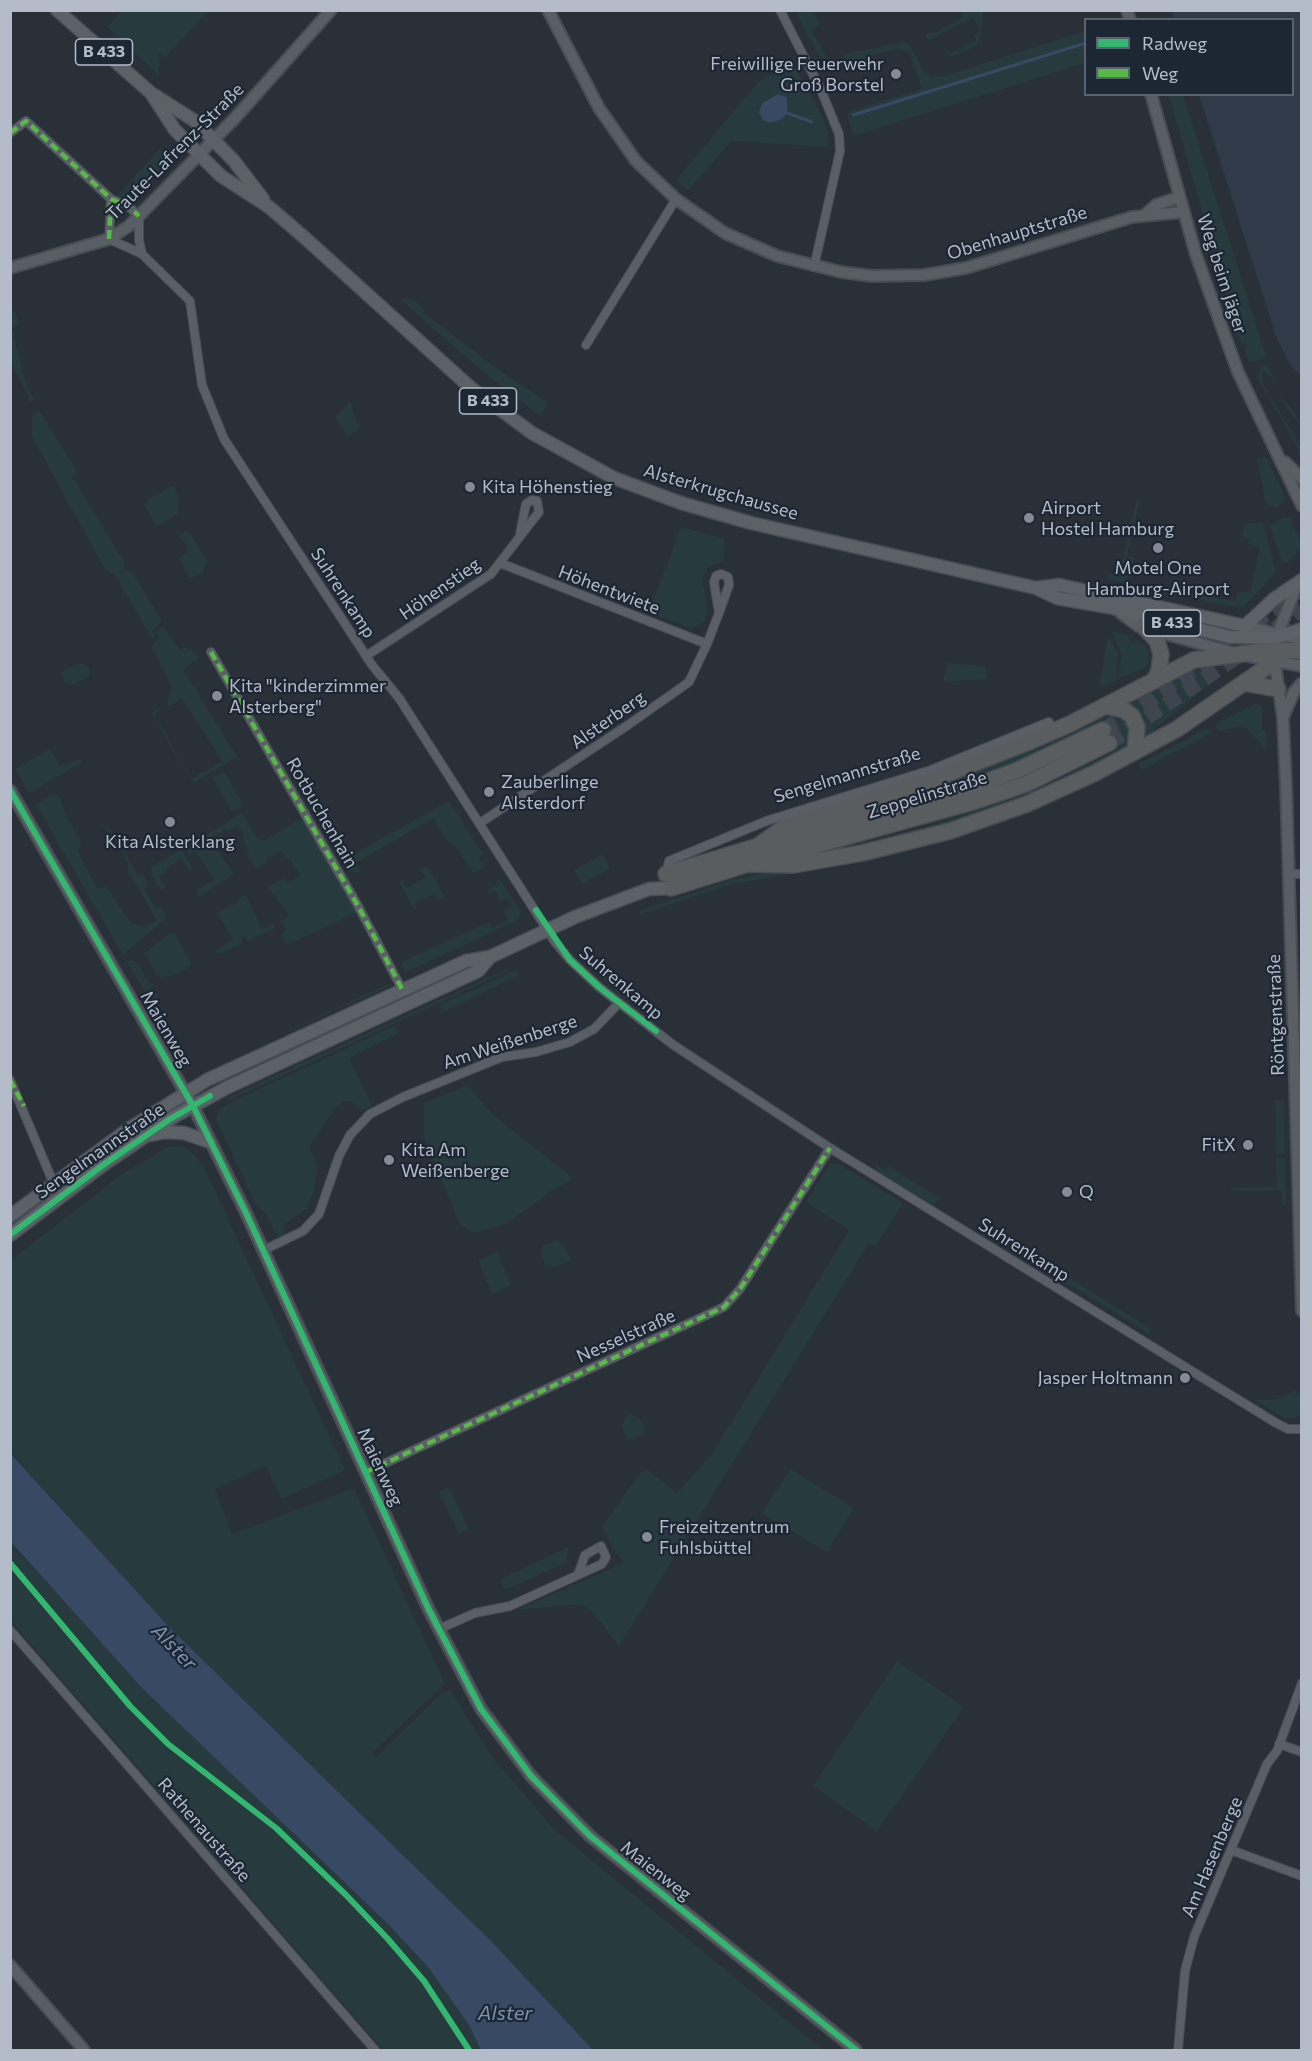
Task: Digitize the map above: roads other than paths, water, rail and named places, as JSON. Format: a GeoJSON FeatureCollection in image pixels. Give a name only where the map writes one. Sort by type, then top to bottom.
{"type":"FeatureCollection","features":[{"type":"Feature","properties":{"kind":"highway"},"geometry":{"type":"LineString","coordinates":[[1145,628],[1157,641],[1161,654],[1159,671],[1154,681]]}},
{"type":"Feature","properties":{"kind":"highway"},"geometry":{"type":"LineString","coordinates":[[758,846],[784,827],[934,779],[1070,724],[1194,660],[1237,654],[1277,644],[1302,651]]}},
{"type":"Feature","properties":{"kind":"highway"},"geometry":{"type":"LineString","coordinates":[[748,864],[793,865],[862,853],[950,831],[1044,797],[1135,752],[1198,716],[1245,683],[1277,644]]}},
{"type":"Feature","properties":{"kind":"highway"},"geometry":{"type":"LineString","coordinates":[[1245,683],[1278,689]]}},
{"type":"Feature","properties":{"kind":"highway"},"geometry":{"type":"LineString","coordinates":[[1106,706],[1124,710],[1132,716],[1137,727],[1135,752]]}},
{"type":"Feature","properties":{"kind":"highway"},"geometry":{"type":"LineString","coordinates":[[1049,722],[1070,724]]}},
{"type":"Feature","properties":{"kind":"highway","name":"Zeppelinstraße"},"geometry":{"type":"LineString","coordinates":[[748,864],[976,801],[1026,784],[1106,737],[970,788],[758,846]]}},
{"type":"Feature","properties":{"kind":"highway","name":"Sengelmannstraße"},"geometry":{"type":"LineString","coordinates":[[668,881],[758,846]]}},
{"type":"Feature","properties":{"kind":"highway","name":"Sengelmannstraße"},"geometry":{"type":"LineString","coordinates":[[668,881],[748,864]]}},
{"type":"Feature","properties":{"kind":"main road","name":"Alsterkrugchaussee"},"geometry":{"type":"LineString","coordinates":[[57,10],[151,93],[188,115],[234,161],[269,207]]}},
{"type":"Feature","properties":{"kind":"main road","name":"Alsterkrugchaussee"},"geometry":{"type":"LineString","coordinates":[[151,93],[175,130],[221,176],[269,207],[471,388],[532,433],[583,463],[651,493],[715,513],[1036,588],[1057,598],[1114,608],[1230,637],[1277,644]]}},
{"type":"Feature","properties":{"kind":"main road"},"geometry":{"type":"LineString","coordinates":[[1245,626],[1274,599],[1299,582]]}},
{"type":"Feature","properties":{"kind":"main road","name":"Alsterkrugchaussee"},"geometry":{"type":"LineString","coordinates":[[1036,588],[1059,585],[1245,626]]}},
{"type":"Feature","properties":{"kind":"main road","name":"B 433"},"geometry":{"type":"LineString","coordinates":[[1277,644],[1302,629]]}},
{"type":"Feature","properties":{"kind":"main road","name":"Sengelmannstraße"},"geometry":{"type":"LineString","coordinates":[[10,1216],[54,1182],[207,1080],[472,958],[490,957],[548,930],[668,881]]}},
{"type":"Feature","properties":{"kind":"main road","name":"Sengelmannstraße"},"geometry":{"type":"LineString","coordinates":[[10,1235],[146,1136],[193,1106],[478,971],[490,957]]}},
{"type":"Feature","properties":{"kind":"main road"},"geometry":{"type":"LineString","coordinates":[[146,1136],[165,1132],[184,1133],[210,1142]]}},
{"type":"Feature","properties":{"kind":"street","name":"Traute-Lafrenz-Straße"},"geometry":{"type":"LineString","coordinates":[[10,268],[109,239],[139,216],[214,140],[331,10]]}},
{"type":"Feature","properties":{"kind":"street","name":"Obenhauptstraße"},"geometry":{"type":"LineString","coordinates":[[548,10],[615,134],[636,161],[676,199],[725,233],[745,243],[814,267],[872,276],[944,272],[1147,213],[1156,205],[1180,197]]}},
{"type":"Feature","properties":{"kind":"street"},"geometry":{"type":"LineString","coordinates":[[780,10],[821,90],[839,134],[840,151],[814,267]]}},
{"type":"Feature","properties":{"kind":"street","name":"Weg beim Jäger"},"geometry":{"type":"LineString","coordinates":[[1152,96],[1196,255],[1238,372],[1302,506]]}},
{"type":"Feature","properties":{"kind":"street"},"geometry":{"type":"LineString","coordinates":[[10,134],[26,121],[111,199],[128,206],[139,216],[139,240],[142,254]]}},
{"type":"Feature","properties":{"kind":"street"},"geometry":{"type":"LineString","coordinates":[[109,239],[111,199]]}},
{"type":"Feature","properties":{"kind":"street"},"geometry":{"type":"LineString","coordinates":[[586,345],[676,199]]}},
{"type":"Feature","properties":{"kind":"street","name":"Obenhauptstraße"},"geometry":{"type":"LineString","coordinates":[[1147,213],[1159,216],[1184,212]]}},
{"type":"Feature","properties":{"kind":"street","name":"Suhrenkamp"},"geometry":{"type":"LineString","coordinates":[[109,239],[142,254],[190,301],[194,311],[202,385],[224,439],[366,656],[399,698],[548,930],[576,966],[619,1003],[707,1069],[830,1148],[1276,1423],[1288,1429],[1302,1429]]}},
{"type":"Feature","properties":{"kind":"street","name":"Weg beim Jäger"},"geometry":{"type":"LineString","coordinates":[[1279,456],[1302,479]]}},
{"type":"Feature","properties":{"kind":"street","name":"Höhenstieg"},"geometry":{"type":"LineString","coordinates":[[366,656],[451,603],[491,574],[520,534]]}},
{"type":"Feature","properties":{"kind":"street","name":"Höhentwiete"},"geometry":{"type":"LineString","coordinates":[[500,563],[706,644]]}},
{"type":"Feature","properties":{"kind":"street"},"geometry":{"type":"LineString","coordinates":[[1277,644],[1299,582]]}},
{"type":"Feature","properties":{"kind":"street","name":"Alsterkrugchaussee"},"geometry":{"type":"LineString","coordinates":[[1114,608],[1138,626],[1211,649],[1237,654]]}},
{"type":"Feature","properties":{"kind":"street","name":"Alsterberg"},"geometry":{"type":"LineString","coordinates":[[480,823],[598,746],[689,682],[719,613]]}},
{"type":"Feature","properties":{"kind":"street","name":"Alsterkrugchaussee"},"geometry":{"type":"LineString","coordinates":[[1245,626],[1277,644],[1302,666]]}},
{"type":"Feature","properties":{"kind":"street","name":"Alsterkrugchaussee"},"geometry":{"type":"LineString","coordinates":[[1277,644],[1302,640]]}},
{"type":"Feature","properties":{"kind":"street","name":"Röntgenstraße"},"geometry":{"type":"LineString","coordinates":[[1277,644],[1278,689],[1283,718],[1302,1311]]}},
{"type":"Feature","properties":{"kind":"street","name":"Rotbuchenhain"},"geometry":{"type":"LineString","coordinates":[[212,652],[362,913],[403,991]]}},
{"type":"Feature","properties":{"kind":"street","name":"Röntgenstraße"},"geometry":{"type":"LineString","coordinates":[[1283,718],[1288,703],[1302,683]]}},
{"type":"Feature","properties":{"kind":"street","name":"Sengelmannstraße"},"geometry":{"type":"LineString","coordinates":[[668,881],[669,861],[728,836],[829,799],[931,770],[1049,722]]}},
{"type":"Feature","properties":{"kind":"street","name":"Maienweg"},"geometry":{"type":"LineString","coordinates":[[10,790],[193,1106],[264,1250],[463,1678],[507,1747],[568,1816],[623,1865],[856,2050]]}},
{"type":"Feature","properties":{"kind":"street"},"geometry":{"type":"LineString","coordinates":[[1288,874],[1302,874]]}},
{"type":"Feature","properties":{"kind":"street","name":"Am Weißenberge"},"geometry":{"type":"LineString","coordinates":[[264,1250],[303,1231],[314,1220],[324,1204],[339,1156],[350,1135],[370,1114],[403,1096],[474,1067],[502,1057],[536,1052],[570,1042],[594,1029],[619,1003]]}},
{"type":"Feature","properties":{"kind":"street"},"geometry":{"type":"LineString","coordinates":[[10,1080],[54,1182]]}},
{"type":"Feature","properties":{"kind":"street","name":"Nesselstraße"},"geometry":{"type":"LineString","coordinates":[[366,1472],[724,1307],[740,1289],[830,1148]]}},
{"type":"Feature","properties":{"kind":"street"},"geometry":{"type":"LineString","coordinates":[[439,1629],[475,1613],[510,1606],[578,1575]]}},
{"type":"Feature","properties":{"kind":"street","name":"Rathenaustraße"},"geometry":{"type":"LineString","coordinates":[[10,1630],[375,2050]]}},
{"type":"Feature","properties":{"kind":"street","name":"Am Hasenberge"},"geometry":{"type":"LineString","coordinates":[[1178,2050],[1185,1971],[1194,1937],[1267,1764],[1279,1744],[1302,1683]]}},
{"type":"Feature","properties":{"kind":"street"},"geometry":{"type":"LineString","coordinates":[[1279,1744],[1302,1752]]}},
{"type":"Feature","properties":{"kind":"street"},"geometry":{"type":"LineString","coordinates":[[1232,1850],[1302,1876]]}},
{"type":"Feature","properties":{"kind":"street"},"geometry":{"type":"LineString","coordinates":[[10,1965],[84,2050]]}},
{"type":"Feature","properties":{"kind":"water"},"geometry":{"type":"Polygon","coordinates":[[[778,94],[787,97],[787,113],[782,119],[771,123],[763,120],[759,112],[762,103],[778,94]]]}},
{"type":"Feature","properties":{"kind":"water","name":"Alster"},"geometry":{"type":"Polygon","coordinates":[[[10,1453],[172,1630],[492,1942],[593,2050],[481,2050],[469,2025],[428,1967],[389,1925],[141,1687],[11,1542],[10,1453]]]}},
{"type":"Feature","properties":{"kind":"waterway"},"geometry":{"type":"LineString","coordinates":[[853,115],[1084,44]]}},
{"type":"Feature","properties":{"kind":"waterway"},"geometry":{"type":"LineString","coordinates":[[787,113],[812,122]]}},
{"type":"Feature","properties":{"kind":"tunnel"},"geometry":{"type":"LineString","coordinates":[[1103,730],[1151,700],[1302,588]]}},
{"type":"Feature","properties":{"kind":"tunnel"},"geometry":{"type":"LineString","coordinates":[[1275,629],[1302,609]]}},
{"type":"Feature","properties":{"kind":"tunnel"},"geometry":{"type":"LineString","coordinates":[[1109,743],[1244,652]]}},
{"type":"Feature","properties":{"kind":"place","name":"Freiwillige Feuerwehr Groß Borstel"},"geometry":{"type":"Point","coordinates":[896,74]}},
{"type":"Feature","properties":{"kind":"place","name":"Kita Höhenstieg"},"geometry":{"type":"Point","coordinates":[470,487]}},
{"type":"Feature","properties":{"kind":"place","name":"Airport Hostel Hamburg"},"geometry":{"type":"Point","coordinates":[1029,518]}},
{"type":"Feature","properties":{"kind":"place","name":"Motel One Hamburg-Airport"},"geometry":{"type":"Point","coordinates":[1158,548]}},
{"type":"Feature","properties":{"kind":"place","name":"Kita \"kinderzimmer Alsterberg\""},"geometry":{"type":"Point","coordinates":[217,696]}},
{"type":"Feature","properties":{"kind":"place","name":"Zauberlinge Alsterdorf"},"geometry":{"type":"Point","coordinates":[489,792]}},
{"type":"Feature","properties":{"kind":"place","name":"Kita Alsterklang"},"geometry":{"type":"Point","coordinates":[170,822]}},
{"type":"Feature","properties":{"kind":"place","name":"FitX"},"geometry":{"type":"Point","coordinates":[1248,1145]}},
{"type":"Feature","properties":{"kind":"place","name":"Kita Am Weißenberge"},"geometry":{"type":"Point","coordinates":[389,1160]}},
{"type":"Feature","properties":{"kind":"place","name":"Q"},"geometry":{"type":"Point","coordinates":[1067,1192]}},
{"type":"Feature","properties":{"kind":"place","name":"Jasper Holtmann"},"geometry":{"type":"Point","coordinates":[1185,1378]}},
{"type":"Feature","properties":{"kind":"place","name":"Freizeitzentrum Fuhlsbüttel"},"geometry":{"type":"Point","coordinates":[647,1537]}}]}
